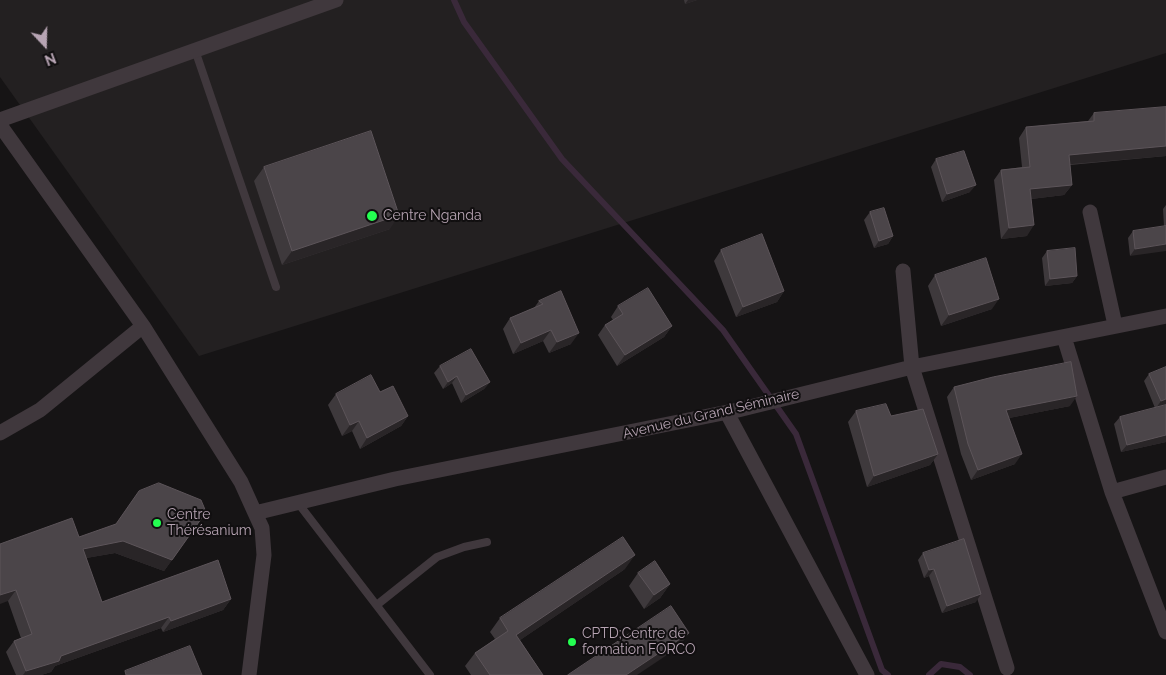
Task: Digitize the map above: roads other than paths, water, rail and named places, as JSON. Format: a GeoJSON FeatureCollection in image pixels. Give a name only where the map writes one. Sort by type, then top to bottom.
{"type":"FeatureCollection","features":[{"type":"Feature","properties":{"kind":"street"},"geometry":{"type":"LineString","coordinates":[[0,120],[336,0]]}},
{"type":"Feature","properties":{"kind":"street"},"geometry":{"type":"LineString","coordinates":[[0,125],[5,143],[142,326],[241,482],[262,528],[264,555],[249,675]]}},
{"type":"Feature","properties":{"kind":"street"},"geometry":{"type":"LineString","coordinates":[[1090,212],[1115,325]]}},
{"type":"Feature","properties":{"kind":"street"},"geometry":{"type":"LineString","coordinates":[[903,271],[912,367],[1007,668]]}},
{"type":"Feature","properties":{"kind":"street","name":"Avenue du Grand Séminaire"},"geometry":{"type":"LineString","coordinates":[[255,513],[395,479],[733,411],[912,367],[1166,316]]}},
{"type":"Feature","properties":{"kind":"street"},"geometry":{"type":"LineString","coordinates":[[0,433],[40,410],[142,326]]}},
{"type":"Feature","properties":{"kind":"street"},"geometry":{"type":"LineString","coordinates":[[1064,336],[1112,492],[1166,632]]}},
{"type":"Feature","properties":{"kind":"street"},"geometry":{"type":"LineString","coordinates":[[733,411],[867,675]]}},
{"type":"Feature","properties":{"kind":"street"},"geometry":{"type":"LineString","coordinates":[[1112,492],[1166,477]]}},
{"type":"Feature","properties":{"kind":"lane"},"geometry":{"type":"LineString","coordinates":[[195,50],[276,287]]}},
{"type":"Feature","properties":{"kind":"lane"},"geometry":{"type":"LineString","coordinates":[[298,503],[378,604],[430,675]]}},
{"type":"Feature","properties":{"kind":"lane"},"geometry":{"type":"LineString","coordinates":[[378,604],[437,557],[464,547],[487,542]]}},
{"type":"Feature","properties":{"kind":"waterway"},"geometry":{"type":"LineString","coordinates":[[454,0],[464,22],[562,159],[723,330],[796,434],[882,670],[888,675]]}},
{"type":"Feature","properties":{"kind":"waterway"},"geometry":{"type":"LineString","coordinates":[[929,675],[941,664],[960,667],[970,675]]}},
{"type":"Feature","properties":{"kind":"place","name":"Centre Nganda"},"geometry":{"type":"Point","coordinates":[372,216]}},
{"type":"Feature","properties":{"kind":"place","name":"Centre Thérésanium"},"geometry":{"type":"Point","coordinates":[157,523]}},
{"type":"Feature","properties":{"kind":"place","name":"CPTD;Centre de formation FORCO"},"geometry":{"type":"Point","coordinates":[572,642]}}]}
